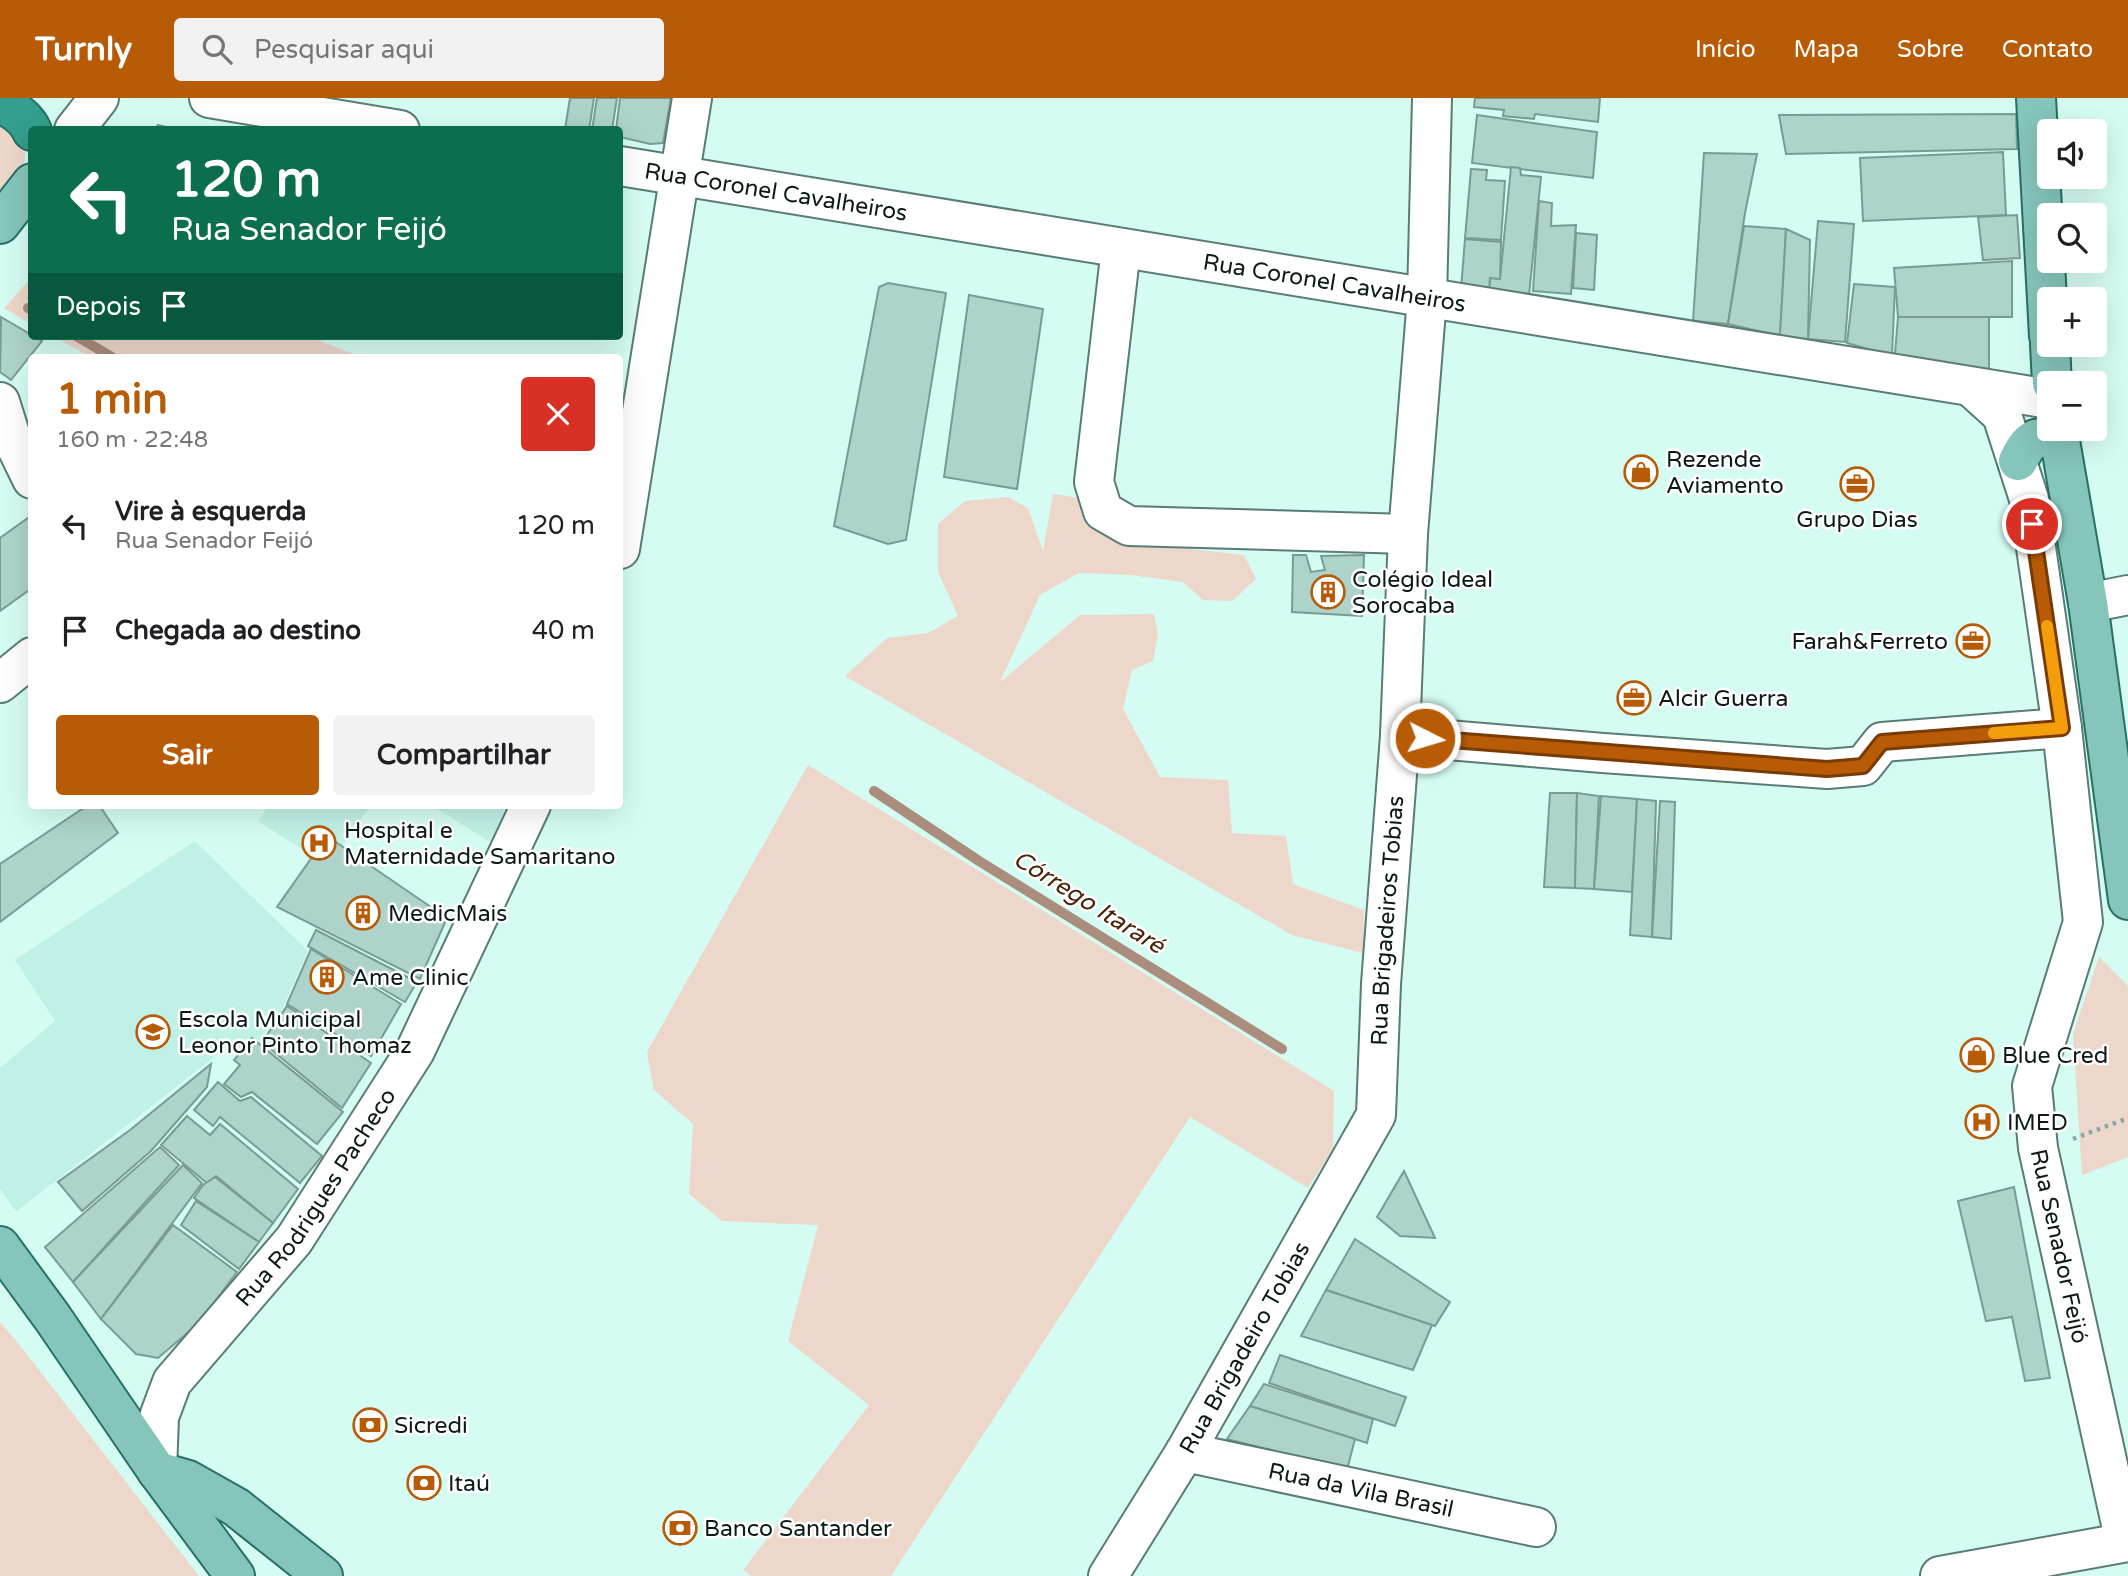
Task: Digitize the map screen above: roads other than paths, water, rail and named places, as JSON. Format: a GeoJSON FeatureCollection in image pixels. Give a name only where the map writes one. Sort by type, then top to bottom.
{"type":"FeatureCollection","features":[{"type":"Feature","properties":{"kind":"highway"},"geometry":{"type":"LineString","coordinates":[[0,103],[14,109],[30,126]]}},
{"type":"Feature","properties":{"kind":"main road"},"geometry":{"type":"LineString","coordinates":[[2036,98],[2046,287]]}},
{"type":"Feature","properties":{"kind":"main road"},"geometry":{"type":"LineString","coordinates":[[0,224],[28,188]]}},
{"type":"Feature","properties":{"kind":"main road"},"geometry":{"type":"LineString","coordinates":[[2018,461],[2026,445],[2037,438]]}},
{"type":"Feature","properties":{"kind":"main road"},"geometry":{"type":"LineString","coordinates":[[2060,441],[2088,603],[2128,900]]}},
{"type":"Feature","properties":{"kind":"main road"},"geometry":{"type":"LineString","coordinates":[[0,1247],[52,1317],[157,1471],[235,1576]]}},
{"type":"Feature","properties":{"kind":"main road"},"geometry":{"type":"LineString","coordinates":[[0,1282],[52,1317]]}},
{"type":"Feature","properties":{"kind":"main road"},"geometry":{"type":"LineString","coordinates":[[157,1471],[188,1480],[223,1499],[323,1576]]}},
{"type":"Feature","properties":{"kind":"street"},"geometry":{"type":"LineString","coordinates":[[77,126],[99,98]]}},
{"type":"Feature","properties":{"kind":"street"},"geometry":{"type":"LineString","coordinates":[[209,98],[376,126]]}},
{"type":"Feature","properties":{"kind":"street"},"geometry":{"type":"LineString","coordinates":[[623,531],[692,98]]}},
{"type":"Feature","properties":{"kind":"street","name":"Rua Brigadeiros Tobias"},"geometry":{"type":"LineString","coordinates":[[1376,1115],[1381,985],[1399,736],[1408,534],[1427,298],[1432,98]]}},
{"type":"Feature","properties":{"kind":"street","name":"Rua Coronel Cavalheiros"},"geometry":{"type":"LineString","coordinates":[[623,166],[2037,397]]}},
{"type":"Feature","properties":{"kind":"street"},"geometry":{"type":"LineString","coordinates":[[1121,248],[1094,482],[1103,511],[1129,526],[1408,534]]}},
{"type":"Feature","properties":{"kind":"street","name":"Rua Senador Feijó"},"geometry":{"type":"LineString","coordinates":[[1970,387],[2002,415],[2029,499],[2062,728],[2083,922],[2032,1086],[2038,1148],[2127,1542]]}},
{"type":"Feature","properties":{"kind":"street"},"geometry":{"type":"LineString","coordinates":[[3,423],[28,471]]}},
{"type":"Feature","properties":{"kind":"street"},"geometry":{"type":"LineString","coordinates":[[2088,603],[2128,595]]}},
{"type":"Feature","properties":{"kind":"street"},"geometry":{"type":"LineString","coordinates":[[0,683],[28,660]]}},
{"type":"Feature","properties":{"kind":"street"},"geometry":{"type":"LineString","coordinates":[[1399,736],[1827,769],[1863,766],[1882,742],[2062,728]]}},
{"type":"Feature","properties":{"kind":"street","name":"Rua Rodrigues Pacheco"},"geometry":{"type":"LineString","coordinates":[[157,1471],[159,1417],[172,1382],[294,1240],[415,1051],[529,809]]}},
{"type":"Feature","properties":{"kind":"street","name":"Rua Brigadeiro Tobias"},"geometry":{"type":"LineString","coordinates":[[1108,1576],[1185,1452],[1376,1115]]}},
{"type":"Feature","properties":{"kind":"street","name":"Rua da Vila Brasil"},"geometry":{"type":"LineString","coordinates":[[1185,1452],[1536,1527]]}},
{"type":"Feature","properties":{"kind":"street"},"geometry":{"type":"LineString","coordinates":[[1940,1576],[2127,1542]]}},
{"type":"Feature","properties":{"kind":"waterway","name":"Córrego Itararé"},"geometry":{"type":"LineString","coordinates":[[83,340],[107,354]]}},
{"type":"Feature","properties":{"kind":"waterway","name":"Córrego Itararé"},"geometry":{"type":"LineString","coordinates":[[874,791],[979,861],[1282,1049]]}},
{"type":"Feature","properties":{"kind":"place","name":"Rezende Aviamento"},"geometry":{"type":"Point","coordinates":[1641,472]}},
{"type":"Feature","properties":{"kind":"place","name":"Grupo Dias"},"geometry":{"type":"Point","coordinates":[1857,484]}},
{"type":"Feature","properties":{"kind":"place","name":"Colégio Ideal Sorocaba"},"geometry":{"type":"Point","coordinates":[1328,592]}},
{"type":"Feature","properties":{"kind":"place","name":"Farah&Ferreto"},"geometry":{"type":"Point","coordinates":[1973,641]}},
{"type":"Feature","properties":{"kind":"place","name":"Alcir Guerra"},"geometry":{"type":"Point","coordinates":[1634,698]}},
{"type":"Feature","properties":{"kind":"place","name":"Hospital e Maternidade Samaritano"},"geometry":{"type":"Point","coordinates":[319,843]}},
{"type":"Feature","properties":{"kind":"place","name":"MedicMais"},"geometry":{"type":"Point","coordinates":[363,913]}},
{"type":"Feature","properties":{"kind":"place","name":"Ame Clinic"},"geometry":{"type":"Point","coordinates":[327,977]}},
{"type":"Feature","properties":{"kind":"place","name":"Escola Municipal Leonor Pinto Thomaz"},"geometry":{"type":"Point","coordinates":[153,1032]}},
{"type":"Feature","properties":{"kind":"place","name":"Blue Cred"},"geometry":{"type":"Point","coordinates":[1977,1055]}},
{"type":"Feature","properties":{"kind":"place","name":"IMED"},"geometry":{"type":"Point","coordinates":[1982,1122]}},
{"type":"Feature","properties":{"kind":"place","name":"Sicredi"},"geometry":{"type":"Point","coordinates":[370,1425]}},
{"type":"Feature","properties":{"kind":"place","name":"Itaú"},"geometry":{"type":"Point","coordinates":[424,1483]}},
{"type":"Feature","properties":{"kind":"place","name":"Banco Santander"},"geometry":{"type":"Point","coordinates":[680,1528]}}]}
